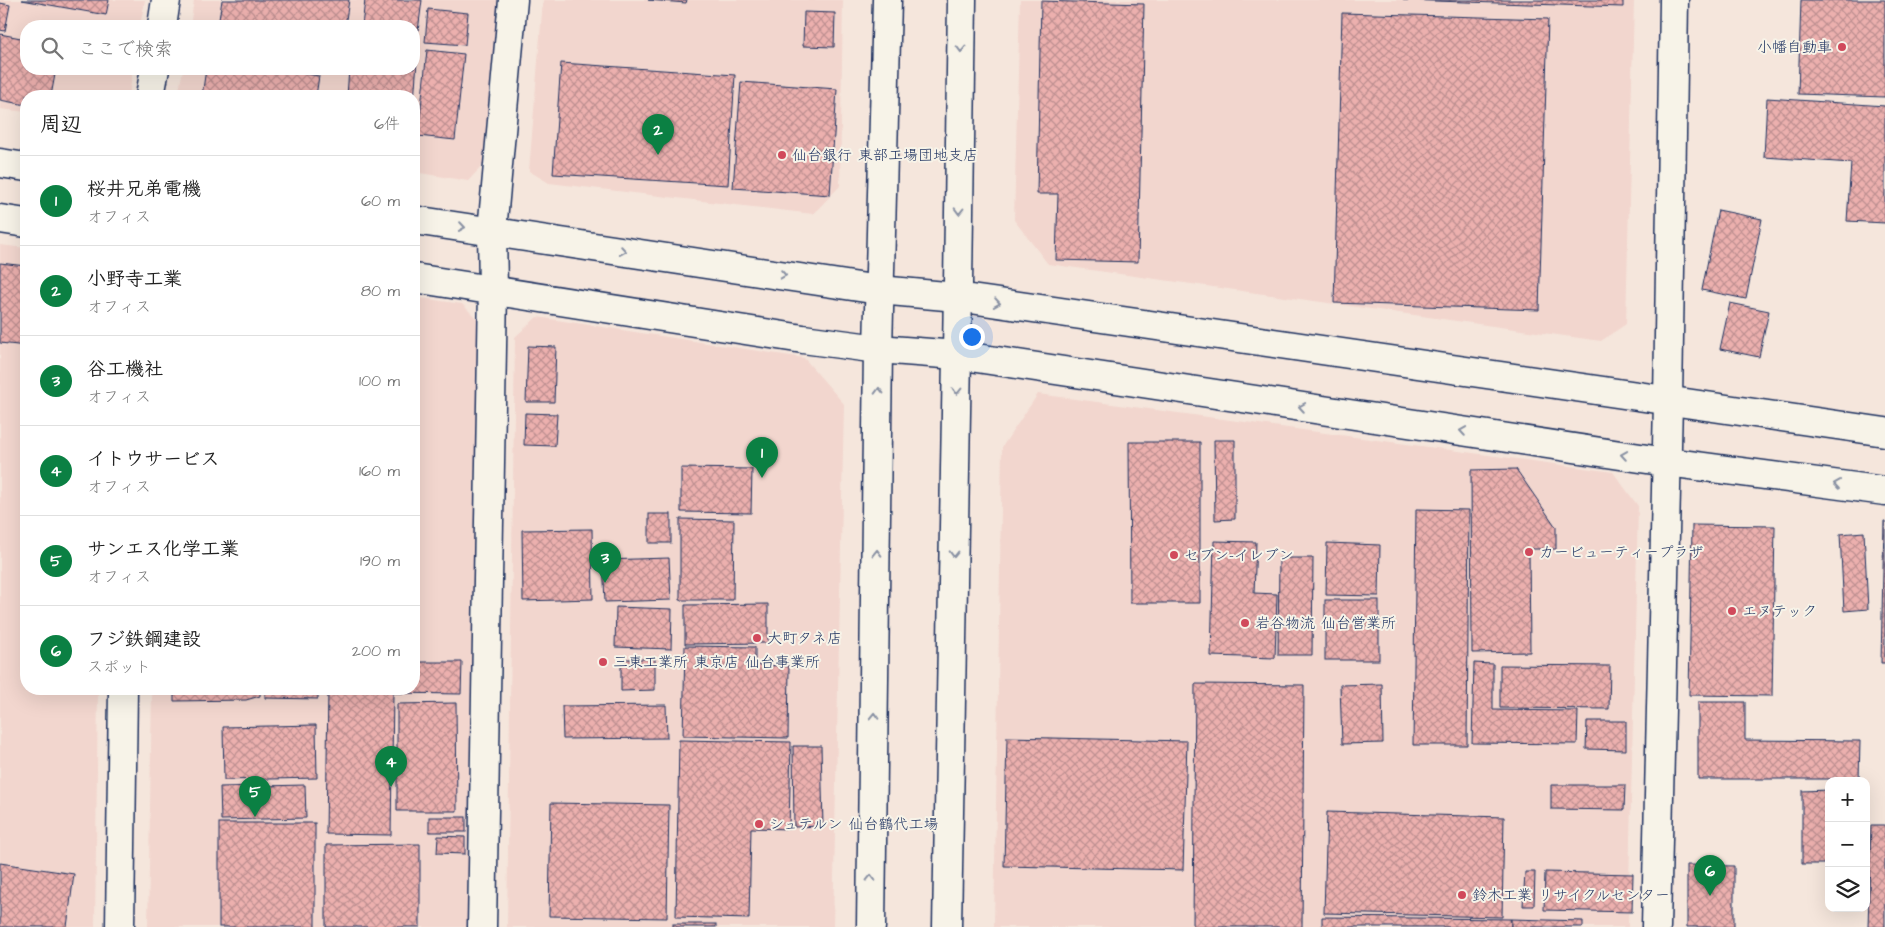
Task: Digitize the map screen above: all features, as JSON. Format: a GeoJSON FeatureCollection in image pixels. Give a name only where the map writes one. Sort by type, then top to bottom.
{"type":"FeatureCollection","features":[{"type":"Feature","properties":{"kind":"street"},"geometry":{"type":"LineString","coordinates":[[163,20],[166,0]]}},
{"type":"Feature","properties":{"kind":"street"},"geometry":{"type":"LineString","coordinates":[[482,927],[493,289],[492,231],[513,0]]}},
{"type":"Feature","properties":{"kind":"street"},"geometry":{"type":"LineString","coordinates":[[871,927],[878,349],[886,0]]}},
{"type":"Feature","properties":{"kind":"street"},"geometry":{"type":"LineString","coordinates":[[947,927],[958,355],[962,0]]}},
{"type":"Feature","properties":{"kind":"street"},"geometry":{"type":"LineString","coordinates":[[1656,927],[1668,402],[1674,0]]}},
{"type":"Feature","properties":{"kind":"street"},"geometry":{"type":"LineString","coordinates":[[151,90],[154,75]]}},
{"type":"Feature","properties":{"kind":"street"},"geometry":{"type":"LineString","coordinates":[[0,163],[20,166]]}},
{"type":"Feature","properties":{"kind":"street"},"geometry":{"type":"LineString","coordinates":[[0,219],[20,222]]}},
{"type":"Feature","properties":{"kind":"street"},"geometry":{"type":"LineString","coordinates":[[420,221],[879,290],[958,297],[1668,402],[1885,432]]}},
{"type":"Feature","properties":{"kind":"street"},"geometry":{"type":"LineString","coordinates":[[420,279],[794,337],[878,349],[958,355],[1666,462],[1885,491]]}},
{"type":"Feature","properties":{"kind":"street"},"geometry":{"type":"LineString","coordinates":[[120,927],[123,695]]}},
{"type":"Feature","properties":{"kind":"shaded area"},"geometry":{"type":"Polygon","coordinates":[[[0,0],[145,0],[141,20],[20,20],[20,75],[132,75],[130,90],[20,90],[20,111],[0,109],[0,0]]]}},
{"type":"Feature","properties":{"kind":"shaded area"},"geometry":{"type":"Polygon","coordinates":[[[194,0],[498,0],[483,165],[468,181],[420,173],[420,90],[179,90],[182,75],[420,75],[420,20],[191,20],[194,0]]]}},
{"type":"Feature","properties":{"kind":"shaded area"},"geometry":{"type":"Polygon","coordinates":[[[543,0],[843,0],[840,186],[813,214],[549,183],[529,171],[543,0]]]}},
{"type":"Feature","properties":{"kind":"shaded area"},"geometry":{"type":"Polygon","coordinates":[[[1020,0],[1634,0],[1626,324],[1601,341],[1048,264],[1014,220],[1020,0]]]}},
{"type":"Feature","properties":{"kind":"shaded area"},"geometry":{"type":"Polygon","coordinates":[[[0,245],[20,247],[20,695],[98,695],[95,927],[0,927],[0,245]]]}},
{"type":"Feature","properties":{"kind":"shaded area"},"geometry":{"type":"Polygon","coordinates":[[[420,298],[462,304],[480,322],[468,927],[148,927],[152,695],[420,695],[420,298]]]}},
{"type":"Feature","properties":{"kind":"shaded area"},"geometry":{"type":"Polygon","coordinates":[[[537,317],[804,358],[844,404],[833,927],[507,927],[515,337],[537,317]]]}},
{"type":"Feature","properties":{"kind":"shaded area"},"geometry":{"type":"Polygon","coordinates":[[[1038,394],[1613,472],[1638,506],[1628,927],[994,927],[1002,447],[1038,394]]]}},
{"type":"Feature","properties":{"kind":"building"},"geometry":{"type":"Polygon","coordinates":[[[22,0],[109,0],[106,15],[22,0]]]}},
{"type":"Feature","properties":{"kind":"building"},"geometry":{"type":"Polygon","coordinates":[[[222,0],[349,0],[346,20],[219,20],[222,0]]]}},
{"type":"Feature","properties":{"kind":"building"},"geometry":{"type":"Polygon","coordinates":[[[365,0],[422,0],[419,20],[363,20],[365,0]]]}},
{"type":"Feature","properties":{"kind":"building"},"geometry":{"type":"Polygon","coordinates":[[[648,0],[687,0],[686,3],[648,0]]]}},
{"type":"Feature","properties":{"kind":"building"},"geometry":{"type":"Polygon","coordinates":[[[1403,0],[1623,0],[1623,7],[1403,0]]]}},
{"type":"Feature","properties":{"kind":"building","name":"小幡自動車"},"geometry":{"type":"Polygon","coordinates":[[[1801,0],[1885,0],[1885,97],[1798,94],[1801,0]]]}},
{"type":"Feature","properties":{"kind":"building"},"geometry":{"type":"Polygon","coordinates":[[[1041,1],[1144,4],[1138,262],[1056,260],[1058,194],[1037,194],[1041,1]]]}},
{"type":"Feature","properties":{"kind":"building"},"geometry":{"type":"Polygon","coordinates":[[[0,3],[10,5],[5,31],[0,30],[0,3]]]}},
{"type":"Feature","properties":{"kind":"building"},"geometry":{"type":"Polygon","coordinates":[[[428,9],[468,13],[465,45],[425,42],[428,9]]]}},
{"type":"Feature","properties":{"kind":"building"},"geometry":{"type":"Polygon","coordinates":[[[804,12],[835,13],[834,47],[803,46],[804,12]]]}},
{"type":"Feature","properties":{"kind":"building"},"geometry":{"type":"Polygon","coordinates":[[[1342,13],[1548,19],[1539,310],[1334,303],[1342,13]]]}},
{"type":"Feature","properties":{"kind":"building"},"geometry":{"type":"Polygon","coordinates":[[[0,34],[20,38],[20,75],[55,75],[52,90],[20,90],[20,104],[0,100],[0,34]]]}},
{"type":"Feature","properties":{"kind":"building"},"geometry":{"type":"Polygon","coordinates":[[[427,50],[464,54],[455,140],[420,136],[420,117],[427,50]]]}},
{"type":"Feature","properties":{"kind":"building"},"geometry":{"type":"Polygon","coordinates":[[[561,63],[735,75],[728,185],[553,174],[561,63]]]}},
{"type":"Feature","properties":{"kind":"building"},"geometry":{"type":"Polygon","coordinates":[[[205,75],[319,76],[317,90],[203,90],[205,75]]]}},
{"type":"Feature","properties":{"kind":"building"},"geometry":{"type":"Polygon","coordinates":[[[349,75],[416,75],[415,90],[347,90],[349,75]]]}},
{"type":"Feature","properties":{"kind":"building"},"geometry":{"type":"Polygon","coordinates":[[[741,82],[837,89],[830,195],[733,188],[741,82]]]}},
{"type":"Feature","properties":{"kind":"building"},"geometry":{"type":"Polygon","coordinates":[[[1767,98],[1885,106],[1885,223],[1847,221],[1851,163],[1764,157],[1767,98]]]}},
{"type":"Feature","properties":{"kind":"building"},"geometry":{"type":"Polygon","coordinates":[[[1718,210],[1762,219],[1746,299],[1702,290],[1718,210]]]}},
{"type":"Feature","properties":{"kind":"building"},"geometry":{"type":"Polygon","coordinates":[[[0,263],[20,265],[20,345],[0,343],[0,263]]]}},
{"type":"Feature","properties":{"kind":"building"},"geometry":{"type":"Polygon","coordinates":[[[1730,303],[1769,311],[1759,357],[1720,349],[1730,303]]]}},
{"type":"Feature","properties":{"kind":"building"},"geometry":{"type":"Polygon","coordinates":[[[528,346],[556,347],[554,402],[526,402],[528,346]]]}},
{"type":"Feature","properties":{"kind":"building"},"geometry":{"type":"Polygon","coordinates":[[[525,413],[557,414],[555,446],[524,445],[525,413]]]}},
{"type":"Feature","properties":{"kind":"building"},"geometry":{"type":"Polygon","coordinates":[[[1214,440],[1235,440],[1235,519],[1215,520],[1214,440]]]}},
{"type":"Feature","properties":{"kind":"building"},"geometry":{"type":"Polygon","coordinates":[[[1129,442],[1200,442],[1200,603],[1130,603],[1129,442]]]}},
{"type":"Feature","properties":{"kind":"building"},"geometry":{"type":"Polygon","coordinates":[[[681,468],[752,469],[751,513],[681,512],[681,468]]]}},
{"type":"Feature","properties":{"kind":"building"},"geometry":{"type":"Polygon","coordinates":[[[1516,469],[1556,527],[1556,549],[1529,549],[1530,652],[1472,653],[1471,470],[1516,469]]]}},
{"type":"Feature","properties":{"kind":"building"},"geometry":{"type":"Polygon","coordinates":[[[1416,509],[1469,510],[1467,745],[1413,745],[1416,509]]]}},
{"type":"Feature","properties":{"kind":"building"},"geometry":{"type":"Polygon","coordinates":[[[649,514],[671,514],[671,543],[649,543],[649,514]]]}},
{"type":"Feature","properties":{"kind":"building"},"geometry":{"type":"Polygon","coordinates":[[[680,519],[734,520],[733,600],[680,600],[680,519]]]}},
{"type":"Feature","properties":{"kind":"building"},"geometry":{"type":"Polygon","coordinates":[[[1884,521],[1885,663],[1881,663],[1884,521]]]}},
{"type":"Feature","properties":{"kind":"building","name":"エヌテック"},"geometry":{"type":"Polygon","coordinates":[[[1692,525],[1775,526],[1772,696],[1689,695],[1692,525]]]}},
{"type":"Feature","properties":{"kind":"building"},"geometry":{"type":"Polygon","coordinates":[[[592,529],[593,599],[523,601],[522,530],[592,529]]]}},
{"type":"Feature","properties":{"kind":"building"},"geometry":{"type":"Polygon","coordinates":[[[1864,532],[1868,609],[1844,611],[1840,534],[1864,532]]]}},
{"type":"Feature","properties":{"kind":"building"},"geometry":{"type":"Polygon","coordinates":[[[1214,541],[1256,542],[1254,593],[1277,594],[1275,658],[1211,656],[1214,541]]]}},
{"type":"Feature","properties":{"kind":"building"},"geometry":{"type":"Polygon","coordinates":[[[1327,543],[1380,545],[1379,596],[1326,595],[1327,543]]]}},
{"type":"Feature","properties":{"kind":"building"},"geometry":{"type":"Polygon","coordinates":[[[669,558],[671,600],[605,602],[603,560],[669,558]]]}},
{"type":"Feature","properties":{"kind":"building"},"geometry":{"type":"Polygon","coordinates":[[[1279,558],[1313,558],[1312,655],[1278,655],[1279,558]]]}},
{"type":"Feature","properties":{"kind":"building"},"geometry":{"type":"Polygon","coordinates":[[[1325,600],[1379,600],[1379,660],[1325,660],[1325,600]]]}},
{"type":"Feature","properties":{"kind":"building"},"geometry":{"type":"Polygon","coordinates":[[[768,604],[768,643],[685,644],[685,605],[768,604]]]}},
{"type":"Feature","properties":{"kind":"building"},"geometry":{"type":"Polygon","coordinates":[[[616,607],[672,609],[671,649],[615,647],[616,607]]]}},
{"type":"Feature","properties":{"kind":"building"},"geometry":{"type":"Polygon","coordinates":[[[685,646],[755,647],[755,665],[789,666],[788,738],[683,736],[685,646]]]}},
{"type":"Feature","properties":{"kind":"building"},"geometry":{"type":"Polygon","coordinates":[[[621,659],[655,659],[655,690],[621,691],[621,659]]]}},
{"type":"Feature","properties":{"kind":"building"},"geometry":{"type":"Polygon","coordinates":[[[420,662],[462,662],[461,694],[420,693],[420,662]]]}},
{"type":"Feature","properties":{"kind":"building"},"geometry":{"type":"Polygon","coordinates":[[[1474,663],[1493,664],[1493,710],[1578,711],[1577,744],[1472,743],[1474,663]]]}},
{"type":"Feature","properties":{"kind":"building"},"geometry":{"type":"Polygon","coordinates":[[[1500,665],[1610,666],[1609,709],[1500,708],[1500,665]]]}},
{"type":"Feature","properties":{"kind":"building"},"geometry":{"type":"Polygon","coordinates":[[[1195,684],[1304,685],[1302,927],[1193,927],[1195,684]]]}},
{"type":"Feature","properties":{"kind":"building"},"geometry":{"type":"Polygon","coordinates":[[[1382,684],[1383,743],[1342,744],[1340,685],[1382,684]]]}},
{"type":"Feature","properties":{"kind":"building"},"geometry":{"type":"Polygon","coordinates":[[[174,695],[260,695],[246,700],[174,701],[174,695]]]}},
{"type":"Feature","properties":{"kind":"building"},"geometry":{"type":"Polygon","coordinates":[[[265,695],[318,695],[318,699],[265,698],[265,695]]]}},
{"type":"Feature","properties":{"kind":"building"},"geometry":{"type":"Polygon","coordinates":[[[328,695],[393,695],[391,835],[326,834],[328,695]]]}},
{"type":"Feature","properties":{"kind":"building"},"geometry":{"type":"Polygon","coordinates":[[[1698,702],[1745,702],[1745,740],[1860,741],[1859,777],[1825,777],[1825,779],[1698,779],[1698,702]]]}},
{"type":"Feature","properties":{"kind":"building"},"geometry":{"type":"Polygon","coordinates":[[[456,703],[457,811],[397,811],[397,704],[456,703]]]}},
{"type":"Feature","properties":{"kind":"building"},"geometry":{"type":"Polygon","coordinates":[[[666,705],[667,738],[563,739],[562,706],[666,705]]]}},
{"type":"Feature","properties":{"kind":"building"},"geometry":{"type":"Polygon","coordinates":[[[1587,721],[1626,721],[1626,750],[1586,749],[1587,721]]]}},
{"type":"Feature","properties":{"kind":"building"},"geometry":{"type":"Polygon","coordinates":[[[316,725],[317,778],[224,780],[223,727],[316,725]]]}},
{"type":"Feature","properties":{"kind":"building"},"geometry":{"type":"Polygon","coordinates":[[[1007,737],[1187,741],[1183,870],[1004,866],[1007,737]]]}},
{"type":"Feature","properties":{"kind":"building"},"geometry":{"type":"Polygon","coordinates":[[[679,740],[791,742],[789,829],[751,828],[749,919],[676,917],[679,740]]]}},
{"type":"Feature","properties":{"kind":"building"},"geometry":{"type":"Polygon","coordinates":[[[793,746],[821,746],[823,826],[794,827],[793,746]]]}},
{"type":"Feature","properties":{"kind":"building"},"geometry":{"type":"Polygon","coordinates":[[[305,785],[306,818],[221,820],[220,787],[305,785]]]}},
{"type":"Feature","properties":{"kind":"building"},"geometry":{"type":"Polygon","coordinates":[[[1551,785],[1625,785],[1624,810],[1551,809],[1551,785]]]}},
{"type":"Feature","properties":{"kind":"building"},"geometry":{"type":"Polygon","coordinates":[[[1825,790],[1825,864],[1802,864],[1802,791],[1825,790]]]}},
{"type":"Feature","properties":{"kind":"building"},"geometry":{"type":"Polygon","coordinates":[[[551,803],[669,805],[667,918],[549,916],[551,803]]]}},
{"type":"Feature","properties":{"kind":"building"},"geometry":{"type":"Polygon","coordinates":[[[1327,812],[1504,817],[1502,917],[1324,913],[1327,812]]]}},
{"type":"Feature","properties":{"kind":"building"},"geometry":{"type":"Polygon","coordinates":[[[429,817],[466,817],[466,832],[429,832],[429,817]]]}},
{"type":"Feature","properties":{"kind":"building"},"geometry":{"type":"Polygon","coordinates":[[[219,823],[315,823],[315,927],[219,927],[219,823]]]}},
{"type":"Feature","properties":{"kind":"building"},"geometry":{"type":"Polygon","coordinates":[[[1871,825],[1885,825],[1885,927],[1868,927],[1868,912],[1870,912],[1871,825]]]}},
{"type":"Feature","properties":{"kind":"building"},"geometry":{"type":"Polygon","coordinates":[[[438,836],[465,837],[465,854],[437,853],[438,836]]]}},
{"type":"Feature","properties":{"kind":"building"},"geometry":{"type":"Polygon","coordinates":[[[420,844],[420,927],[326,927],[326,845],[420,844]]]}},
{"type":"Feature","properties":{"kind":"building"},"geometry":{"type":"Polygon","coordinates":[[[0,863],[74,874],[67,927],[0,927],[0,863]]]}},
{"type":"Feature","properties":{"kind":"building"},"geometry":{"type":"Polygon","coordinates":[[[1687,865],[1734,866],[1734,927],[1687,927],[1687,865]]]}},
{"type":"Feature","properties":{"kind":"building"},"geometry":{"type":"Polygon","coordinates":[[[1525,872],[1535,872],[1534,906],[1523,906],[1525,872]]]}},
{"type":"Feature","properties":{"kind":"building"},"geometry":{"type":"Polygon","coordinates":[[[1545,872],[1633,874],[1632,912],[1544,910],[1545,872]]]}},
{"type":"Feature","properties":{"kind":"building"},"geometry":{"type":"Polygon","coordinates":[[[1322,917],[1511,919],[1511,927],[1322,927],[1322,917]]]}},
{"type":"Feature","properties":{"kind":"building"},"geometry":{"type":"Polygon","coordinates":[[[1511,919],[1583,921],[1583,927],[1511,927],[1511,919]]]}},
{"type":"Feature","properties":{"kind":"building"},"geometry":{"type":"Polygon","coordinates":[[[673,924],[716,924],[716,927],[673,927],[673,924]]]}},
{"type":"Feature","properties":{"kind":"place","name":"小幡自動車"},"geometry":{"type":"Point","coordinates":[1842,47]}},
{"type":"Feature","properties":{"kind":"place","name":"小野寺工業"},"geometry":{"type":"Point","coordinates":[658,155]}},
{"type":"Feature","properties":{"kind":"place","name":"仙台銀行 東部工場団地支店"},"geometry":{"type":"Point","coordinates":[782,155]}},
{"type":"Feature","properties":{"kind":"place","name":"桜井兄弟電機"},"geometry":{"type":"Point","coordinates":[762,478]}},
{"type":"Feature","properties":{"kind":"place","name":"カービューティープラザ"},"geometry":{"type":"Point","coordinates":[1529,552]}},
{"type":"Feature","properties":{"kind":"place","name":"セブン-イレブン"},"geometry":{"type":"Point","coordinates":[1174,555]}},
{"type":"Feature","properties":{"kind":"place","name":"谷工機社"},"geometry":{"type":"Point","coordinates":[605,583]}},
{"type":"Feature","properties":{"kind":"place","name":"エヌテック"},"geometry":{"type":"Point","coordinates":[1732,611]}},
{"type":"Feature","properties":{"kind":"place","name":"岩谷物流 仙台営業所"},"geometry":{"type":"Point","coordinates":[1245,623]}},
{"type":"Feature","properties":{"kind":"place","name":"大町タネ店"},"geometry":{"type":"Point","coordinates":[757,638]}},
{"type":"Feature","properties":{"kind":"place","name":"三東工業所 東京店 仙台事業所"},"geometry":{"type":"Point","coordinates":[603,662]}},
{"type":"Feature","properties":{"kind":"place","name":"イトウサービス"},"geometry":{"type":"Point","coordinates":[391,787]}},
{"type":"Feature","properties":{"kind":"place","name":"サンエス化学工業"},"geometry":{"type":"Point","coordinates":[255,817]}},
{"type":"Feature","properties":{"kind":"place","name":"シュテルン 仙台鶴代工場"},"geometry":{"type":"Point","coordinates":[759,824]}},
{"type":"Feature","properties":{"kind":"place","name":"鈴木工業 リサイクルセンター"},"geometry":{"type":"Point","coordinates":[1462,895]}},
{"type":"Feature","properties":{"kind":"place","name":"フジ鉄鋼建設"},"geometry":{"type":"Point","coordinates":[1710,896]}}]}
